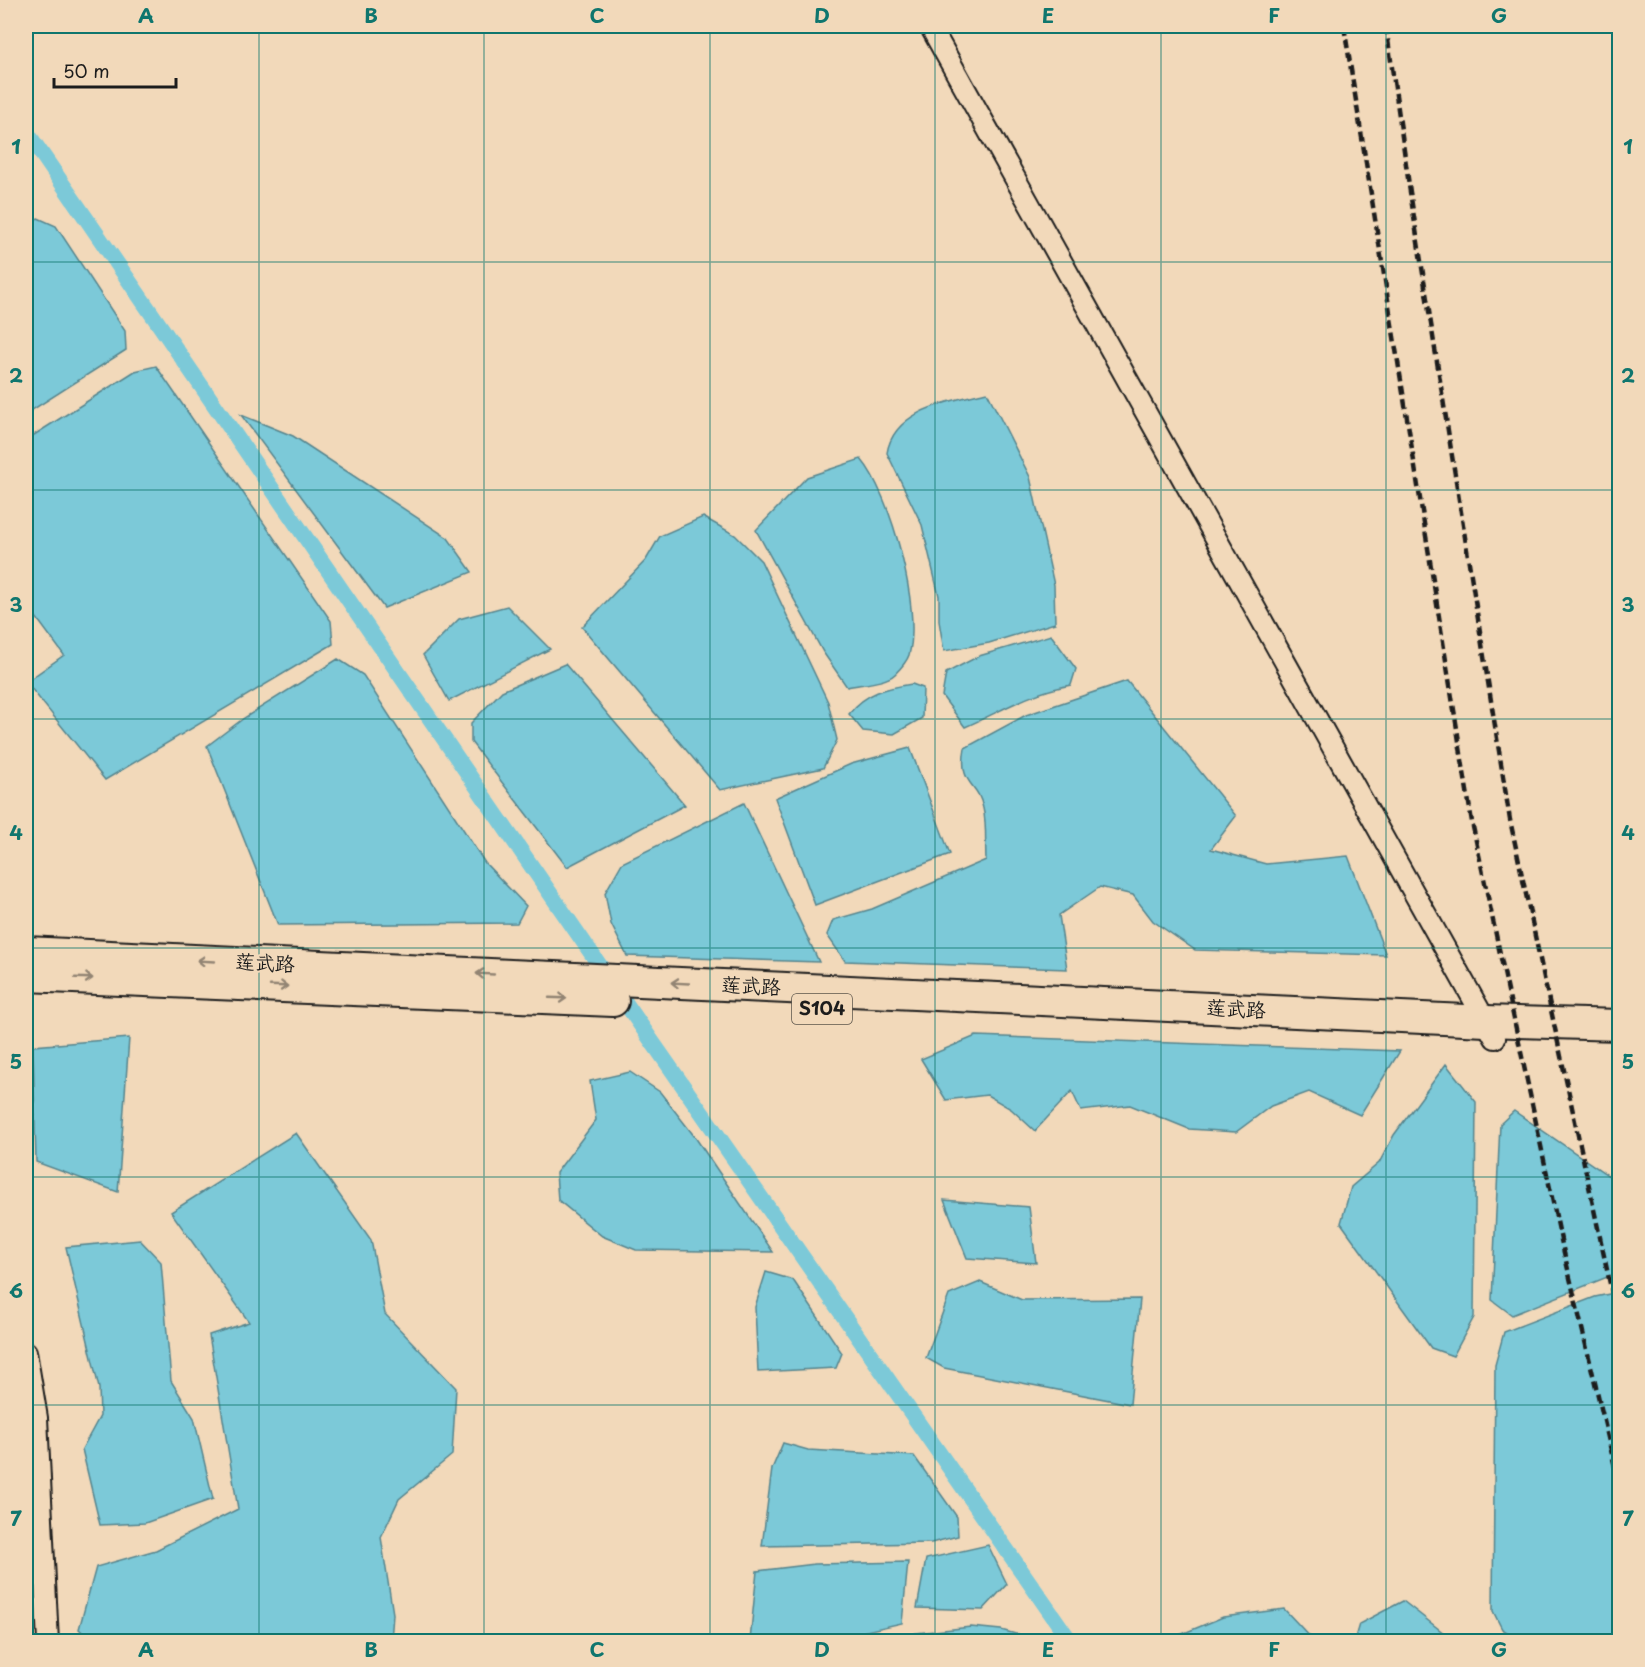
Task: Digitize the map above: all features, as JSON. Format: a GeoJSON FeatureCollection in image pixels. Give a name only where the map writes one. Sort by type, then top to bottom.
{"type":"FeatureCollection","features":[{"type":"Feature","properties":{"kind":"main road","name":"莲武路"},"geometry":{"type":"LineString","coordinates":[[26,952],[1490,1029],[1620,1040]]}},
{"type":"Feature","properties":{"kind":"main road","name":"莲武路"},"geometry":{"type":"LineString","coordinates":[[26,976],[1490,1029],[1620,1025]]}},
{"type":"Feature","properties":{"kind":"street"},"geometry":{"type":"LineString","coordinates":[[930,26],[1490,1029]]}},
{"type":"Feature","properties":{"kind":"street"},"geometry":{"type":"LineString","coordinates":[[26,1352],[38,1418],[48,1641]]}},
{"type":"Feature","properties":{"kind":"water"},"geometry":{"type":"Polygon","coordinates":[[[38,218],[56,226],[125,331],[126,350],[26,414],[26,226],[38,218]]]}},
{"type":"Feature","properties":{"kind":"water"},"geometry":{"type":"Polygon","coordinates":[[[156,366],[331,621],[333,644],[105,780],[26,682],[64,655],[30,609],[26,611],[26,440],[135,371],[156,366]]]}},
{"type":"Feature","properties":{"kind":"water"},"geometry":{"type":"Polygon","coordinates":[[[987,392],[1030,477],[1054,585],[1055,623],[989,643],[944,651],[939,621],[939,596],[922,525],[887,453],[892,438],[912,417],[941,404],[987,392]]]}},
{"type":"Feature","properties":{"kind":"water"},"geometry":{"type":"Polygon","coordinates":[[[241,415],[293,436],[448,538],[472,572],[384,608],[241,415]]]}},
{"type":"Feature","properties":{"kind":"water"},"geometry":{"type":"Polygon","coordinates":[[[861,459],[883,498],[893,525],[907,582],[912,635],[909,655],[895,674],[879,681],[847,687],[823,652],[756,530],[807,477],[861,459]]]}},
{"type":"Feature","properties":{"kind":"water"},"geometry":{"type":"Polygon","coordinates":[[[703,517],[735,535],[761,561],[828,702],[837,740],[823,768],[720,790],[582,627],[646,560],[660,536],[703,517]]]}},
{"type":"Feature","properties":{"kind":"water"},"geometry":{"type":"Polygon","coordinates":[[[507,606],[550,649],[449,701],[423,655],[459,619],[507,606]]]}},
{"type":"Feature","properties":{"kind":"water"},"geometry":{"type":"Polygon","coordinates":[[[1051,635],[1076,669],[1071,685],[1029,697],[965,727],[942,696],[946,673],[979,656],[1051,635]]]}},
{"type":"Feature","properties":{"kind":"water"},"geometry":{"type":"Polygon","coordinates":[[[338,659],[363,675],[485,863],[526,906],[517,923],[278,925],[207,746],[244,718],[338,659]]]}},
{"type":"Feature","properties":{"kind":"water"},"geometry":{"type":"Polygon","coordinates":[[[565,664],[685,805],[567,867],[471,742],[471,723],[502,691],[565,664]]]}},
{"type":"Feature","properties":{"kind":"water"},"geometry":{"type":"Polygon","coordinates":[[[1127,681],[1236,816],[1211,849],[1266,864],[1348,856],[1386,955],[1195,950],[1153,921],[1133,895],[1100,887],[1059,915],[1067,969],[845,961],[827,935],[833,920],[872,909],[986,860],[984,814],[981,799],[966,777],[965,748],[1026,715],[1127,681]]]}},
{"type":"Feature","properties":{"kind":"water"},"geometry":{"type":"Polygon","coordinates":[[[912,684],[923,688],[922,718],[894,734],[863,731],[849,714],[862,701],[877,692],[912,684]]]}},
{"type":"Feature","properties":{"kind":"water"},"geometry":{"type":"Polygon","coordinates":[[[910,748],[950,854],[815,905],[775,798],[851,764],[910,748]]]}},
{"type":"Feature","properties":{"kind":"water"},"geometry":{"type":"Polygon","coordinates":[[[744,803],[819,962],[627,956],[611,924],[605,893],[622,863],[744,803]]]}},
{"type":"Feature","properties":{"kind":"water"},"geometry":{"type":"Polygon","coordinates":[[[976,1036],[1400,1051],[1360,1115],[1309,1092],[1271,1106],[1236,1132],[1189,1129],[1130,1105],[1081,1111],[1072,1091],[1035,1131],[1011,1109],[987,1095],[946,1100],[921,1059],[976,1036]]]}},
{"type":"Feature","properties":{"kind":"water"},"geometry":{"type":"Polygon","coordinates":[[[129,1038],[118,1192],[36,1162],[33,1046],[129,1038]]]}},
{"type":"Feature","properties":{"kind":"water"},"geometry":{"type":"Polygon","coordinates":[[[1446,1064],[1476,1102],[1474,1317],[1453,1356],[1431,1348],[1341,1223],[1351,1187],[1379,1163],[1394,1135],[1446,1064]]]}},
{"type":"Feature","properties":{"kind":"water"},"geometry":{"type":"Polygon","coordinates":[[[630,1072],[660,1092],[695,1137],[773,1252],[636,1250],[602,1236],[558,1200],[556,1173],[596,1120],[590,1081],[630,1072]]]}},
{"type":"Feature","properties":{"kind":"water"},"geometry":{"type":"Polygon","coordinates":[[[1514,1111],[1619,1183],[1620,1272],[1512,1315],[1492,1300],[1500,1124],[1514,1111]]]}},
{"type":"Feature","properties":{"kind":"water"},"geometry":{"type":"Polygon","coordinates":[[[296,1133],[371,1240],[385,1314],[456,1388],[452,1455],[399,1499],[381,1537],[393,1614],[391,1641],[92,1641],[79,1629],[96,1567],[156,1550],[238,1509],[209,1335],[249,1322],[171,1212],[296,1133]]]}},
{"type":"Feature","properties":{"kind":"water"},"geometry":{"type":"Polygon","coordinates":[[[944,1200],[1029,1207],[1036,1263],[967,1258],[944,1200]]]}},
{"type":"Feature","properties":{"kind":"water"},"geometry":{"type":"Polygon","coordinates":[[[140,1240],[161,1262],[171,1381],[194,1418],[213,1499],[145,1523],[100,1525],[82,1449],[100,1416],[99,1388],[66,1247],[140,1240]]]}},
{"type":"Feature","properties":{"kind":"water"},"geometry":{"type":"Polygon","coordinates":[[[766,1272],[793,1280],[842,1353],[836,1368],[758,1372],[755,1307],[766,1272]]]}},
{"type":"Feature","properties":{"kind":"water"},"geometry":{"type":"Polygon","coordinates":[[[980,1282],[1022,1300],[1140,1299],[1130,1404],[944,1368],[926,1358],[949,1295],[980,1282]]]}},
{"type":"Feature","properties":{"kind":"water"},"geometry":{"type":"Polygon","coordinates":[[[1619,1292],[1619,1641],[1522,1641],[1502,1629],[1493,1611],[1495,1365],[1504,1332],[1595,1297],[1619,1292]]]}},
{"type":"Feature","properties":{"kind":"water"},"geometry":{"type":"Polygon","coordinates":[[[783,1443],[808,1450],[914,1456],[957,1517],[958,1536],[931,1543],[762,1546],[772,1469],[783,1443]]]}},
{"type":"Feature","properties":{"kind":"water"},"geometry":{"type":"Polygon","coordinates":[[[988,1545],[1007,1584],[983,1610],[917,1608],[926,1559],[988,1545]]]}},
{"type":"Feature","properties":{"kind":"water"},"geometry":{"type":"Polygon","coordinates":[[[908,1562],[902,1623],[822,1641],[750,1641],[757,1571],[815,1564],[908,1562]]]}},
{"type":"Feature","properties":{"kind":"water"},"geometry":{"type":"Polygon","coordinates":[[[1403,1601],[1454,1641],[1354,1641],[1359,1624],[1403,1601]]]}},
{"type":"Feature","properties":{"kind":"water"},"geometry":{"type":"Polygon","coordinates":[[[1284,1609],[1314,1641],[1165,1641],[1223,1617],[1284,1609]]]}},
{"type":"Feature","properties":{"kind":"water"},"geometry":{"type":"Polygon","coordinates":[[[971,1627],[1001,1630],[1042,1641],[894,1641],[916,1633],[971,1627]]]}},
{"type":"Feature","properties":{"kind":"waterway"},"geometry":{"type":"LineString","coordinates":[[26,131],[651,1040],[1071,1642]]}},
{"type":"Feature","properties":{"kind":"railway"},"geometry":{"type":"LineString","coordinates":[[1344,26],[1472,822],[1561,1240],[1620,1488]]}},
{"type":"Feature","properties":{"kind":"railway"},"geometry":{"type":"LineString","coordinates":[[1386,26],[1410,192],[1510,820],[1620,1330]]}}]}
